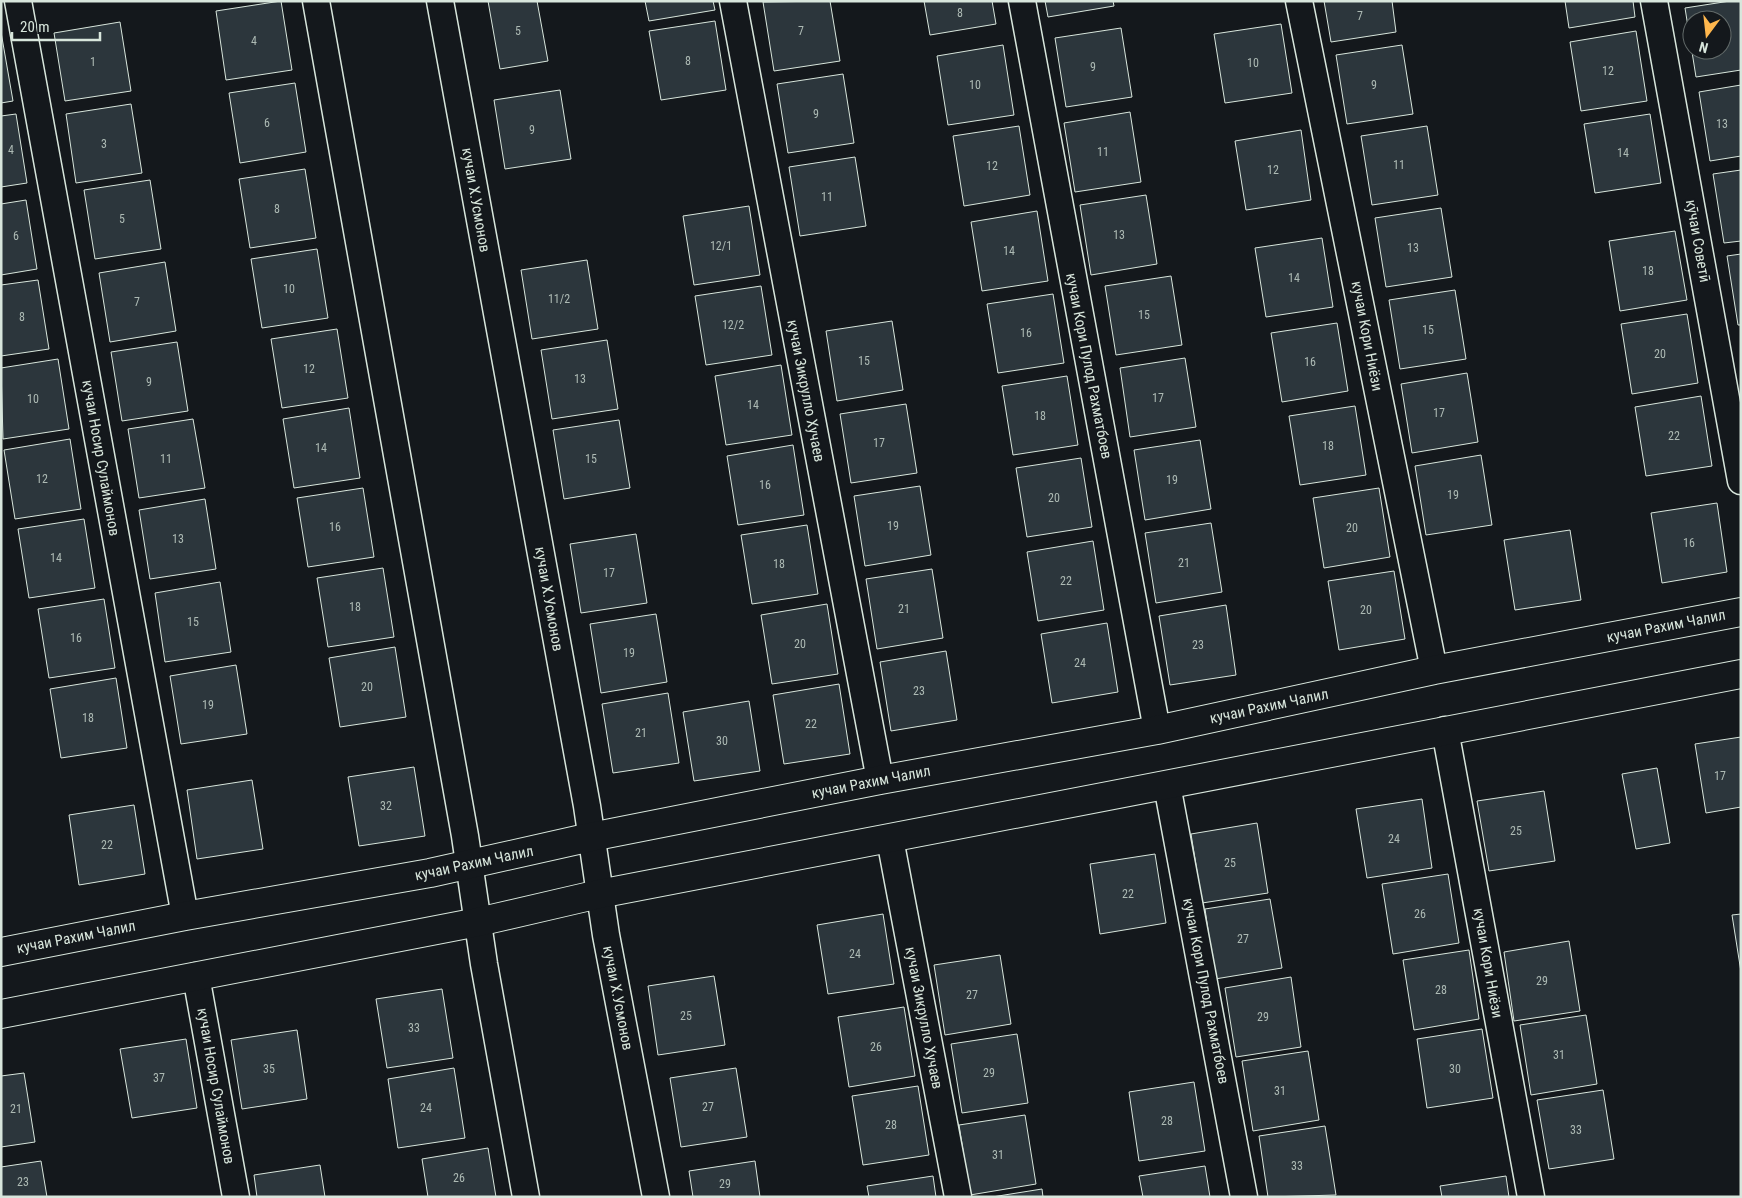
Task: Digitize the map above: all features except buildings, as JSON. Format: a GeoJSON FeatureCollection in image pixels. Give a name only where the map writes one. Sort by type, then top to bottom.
{"type":"FeatureCollection","features":[{"type":"Feature","properties":{"kind":"main road","name":"кучаи Рахим Чалил"},"geometry":{"type":"LineString","coordinates":[[1,952],[185,916],[470,865],[591,837],[880,780],[1157,730],[1434,670],[1741,612]]}},
{"type":"Feature","properties":{"kind":"main road"},"geometry":{"type":"LineString","coordinates":[[1,1014],[478,922],[600,894],[1741,674]]}},
{"type":"Feature","properties":{"kind":"street","name":"кучаи Носир Сулаймонов"},"geometry":{"type":"LineString","coordinates":[[18,1],[185,916]]}},
{"type":"Feature","properties":{"kind":"street"},"geometry":{"type":"LineString","coordinates":[[316,1],[470,865],[478,922],[526,1197]]}},
{"type":"Feature","properties":{"kind":"street","name":"кучаи Х.Усмонов"},"geometry":{"type":"LineString","coordinates":[[440,1],[656,1197]]}},
{"type":"Feature","properties":{"kind":"street","name":"кучаи Зикрулло Хучаев"},"geometry":{"type":"LineString","coordinates":[[733,1],[880,780]]}},
{"type":"Feature","properties":{"kind":"street","name":"кучаи Кори Пулод Рахматбоев"},"geometry":{"type":"LineString","coordinates":[[1022,1],[1157,730]]}},
{"type":"Feature","properties":{"kind":"street","name":"кучаи Кори Ниёзи"},"geometry":{"type":"LineString","coordinates":[[1300,1],[1434,670]]}},
{"type":"Feature","properties":{"kind":"street","name":"кӯчаи Советӣ"},"geometry":{"type":"LineString","coordinates":[[1654,1],[1741,481]]}},
{"type":"Feature","properties":{"kind":"street","name":"кучаи Кори Ниёзи"},"geometry":{"type":"LineString","coordinates":[[1445,730],[1531,1197]]}},
{"type":"Feature","properties":{"kind":"street","name":"кучаи Кори Пулод Рахматбоев"},"geometry":{"type":"LineString","coordinates":[[1167,784],[1244,1197]]}},
{"type":"Feature","properties":{"kind":"street","name":"кучаи Зикрулло Хучаев"},"geometry":{"type":"LineString","coordinates":[[890,839],[958,1197]]}},
{"type":"Feature","properties":{"kind":"street","name":"кучаи Носир Сулаймонов"},"geometry":{"type":"LineString","coordinates":[[196,976],[236,1197]]}}]}
